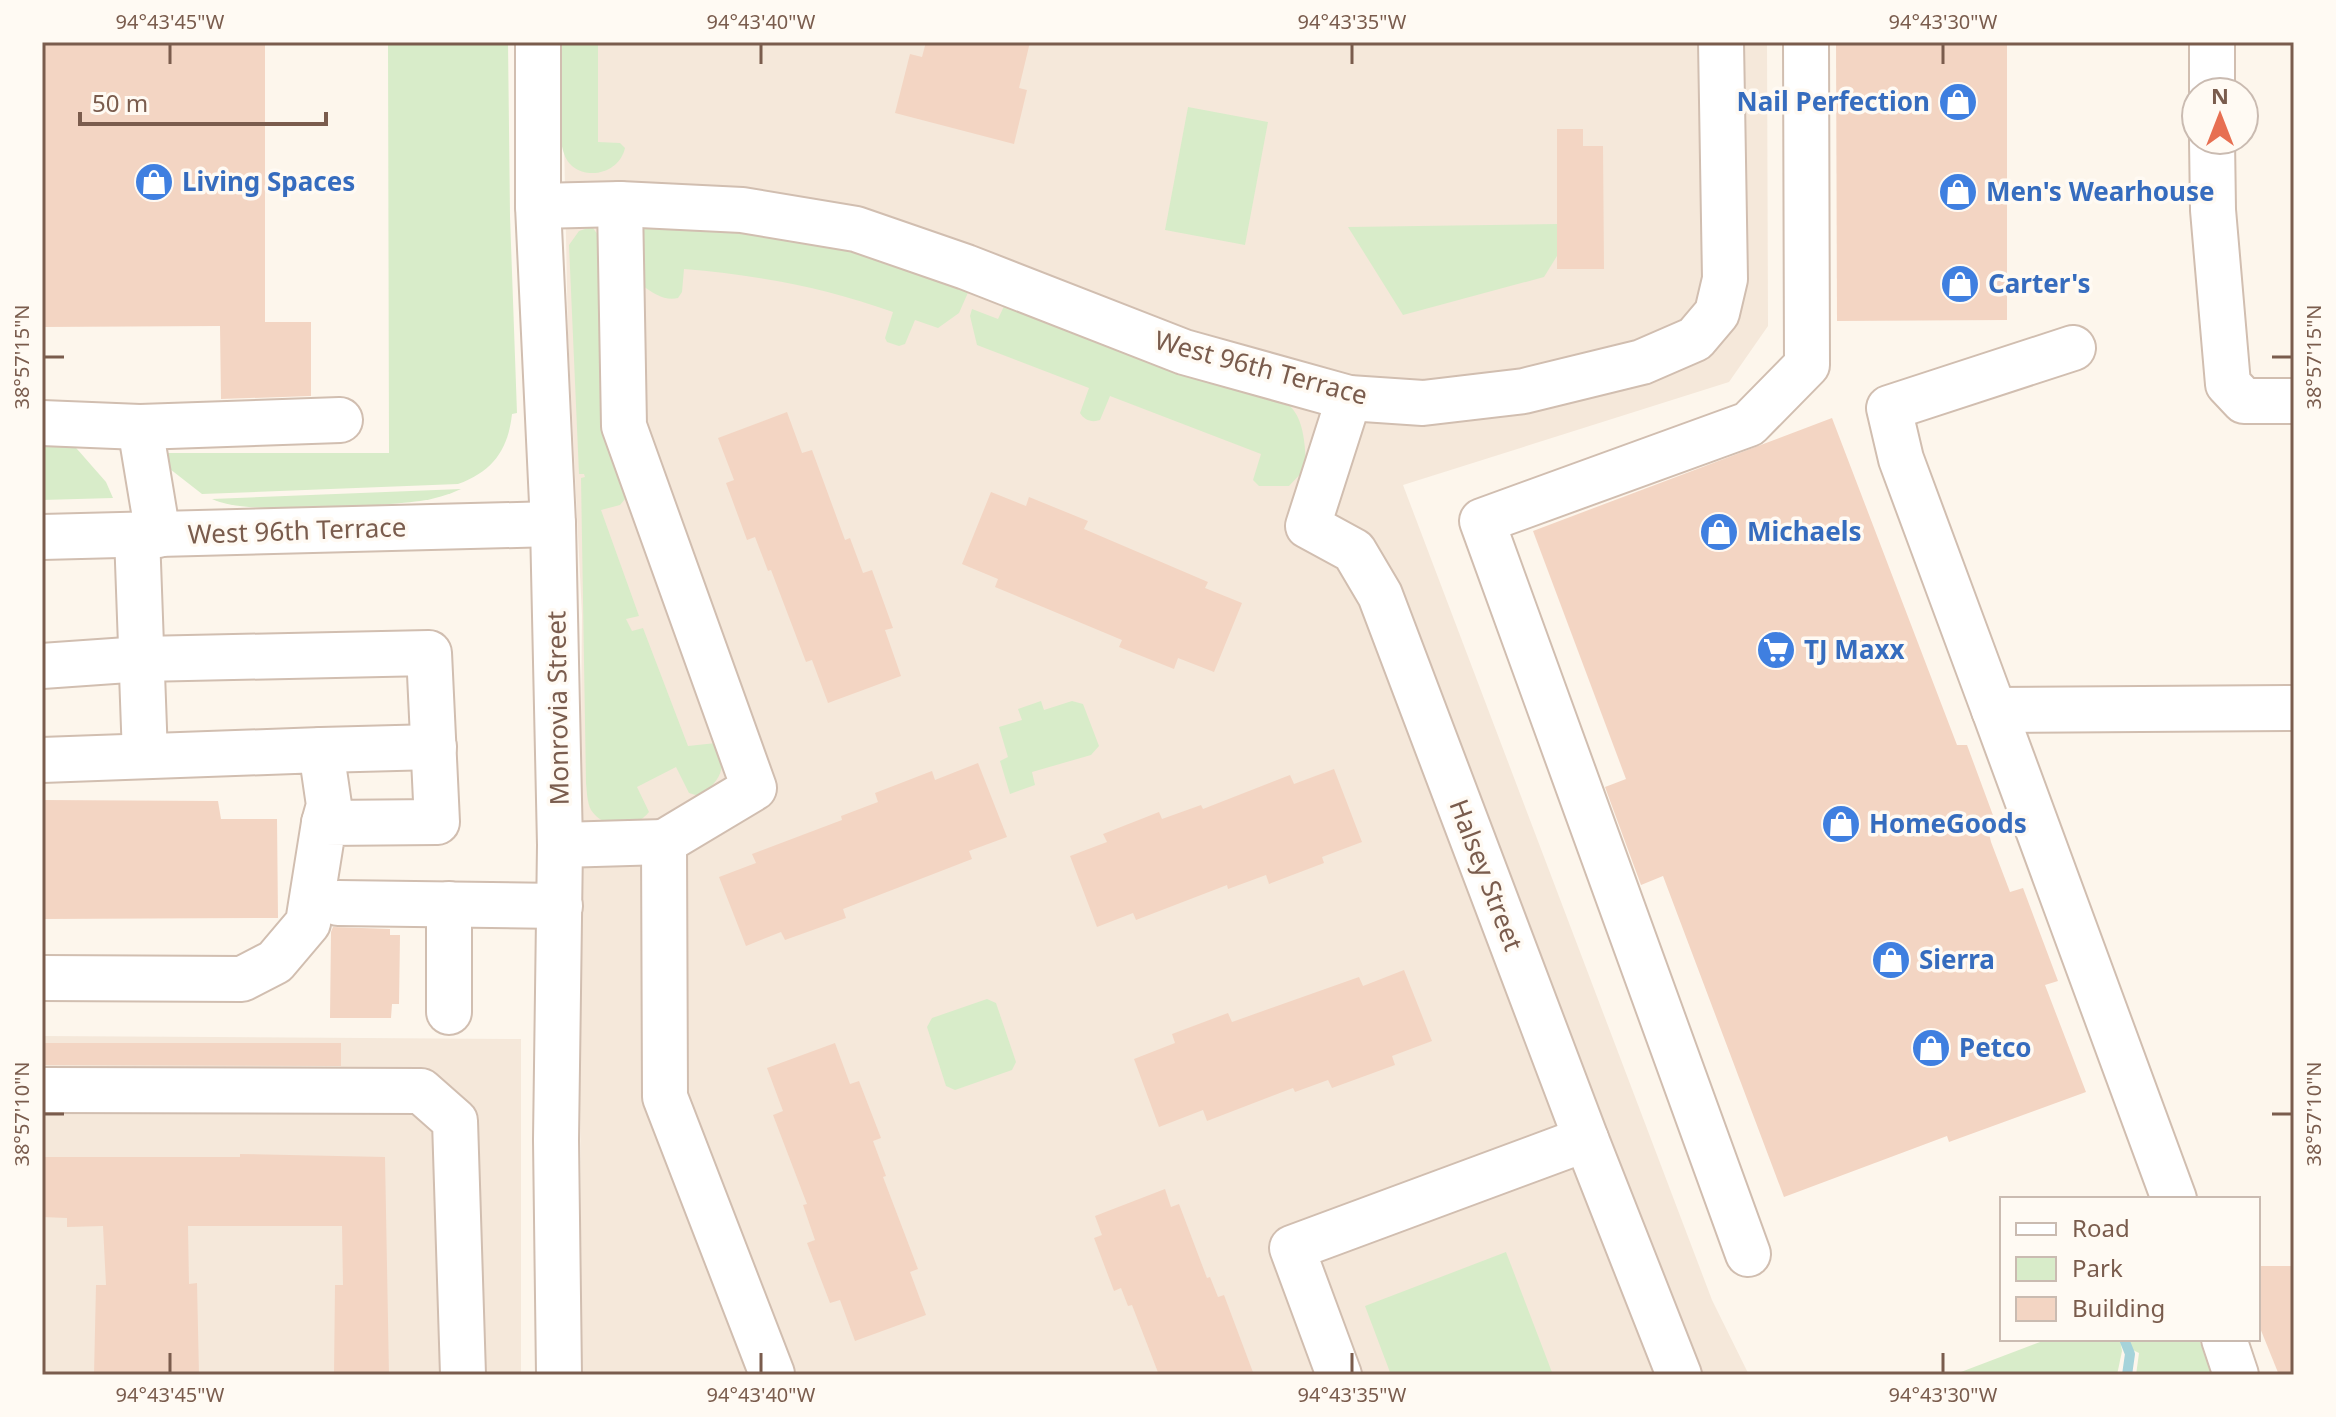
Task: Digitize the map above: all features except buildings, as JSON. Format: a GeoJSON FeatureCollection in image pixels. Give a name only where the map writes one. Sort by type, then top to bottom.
{"type":"FeatureCollection","features":[{"type":"Feature","properties":{"kind":"street","name":"Monrovia Street"},"geometry":{"type":"LineString","coordinates":[[538,42],[538,206],[553,524],[560,845],[556,1140],[559,1375]]}},
{"type":"Feature","properties":{"kind":"street"},"geometry":{"type":"LineString","coordinates":[[1748,1254],[1482,521],[1749,424],[1807,365],[1806,42]]}},
{"type":"Feature","properties":{"kind":"street"},"geometry":{"type":"LineString","coordinates":[[2212,42],[2212,76]]}},
{"type":"Feature","properties":{"kind":"street","name":"West 96th Terrace"},"geometry":{"type":"LineString","coordinates":[[538,206],[620,204],[742,210],[856,229],[966,267],[1184,352],[1349,398],[1423,403],[1524,391],[1642,362],[1695,339],[1717,313],[1725,279],[1721,45]]}},
{"type":"Feature","properties":{"kind":"street"},"geometry":{"type":"LineString","coordinates":[[2212,156],[2213,210],[2228,384],[2244,401],[2294,401]]}},
{"type":"Feature","properties":{"kind":"street"},"geometry":{"type":"LineString","coordinates":[[560,845],[664,842],[754,788],[624,426],[620,204]]}},
{"type":"Feature","properties":{"kind":"street"},"geometry":{"type":"LineString","coordinates":[[2073,348],[1889,408],[1901,459],[2173,1197]]}},
{"type":"Feature","properties":{"kind":"street","name":"Halsey Street"},"geometry":{"type":"LineString","coordinates":[[1349,398],[1308,526],[1354,551],[1380,595],[1679,1375]]}},
{"type":"Feature","properties":{"kind":"street"},"geometry":{"type":"LineString","coordinates":[[42,423],[140,427],[340,420]]}},
{"type":"Feature","properties":{"kind":"street"},"geometry":{"type":"LineString","coordinates":[[140,427],[148,535],[142,659],[145,756]]}},
{"type":"Feature","properties":{"kind":"street","name":"West 96th Terrace"},"geometry":{"type":"LineString","coordinates":[[42,537],[553,524]]}},
{"type":"Feature","properties":{"kind":"street"},"geometry":{"type":"LineString","coordinates":[[42,666],[142,659],[429,653],[437,822],[324,823]]}},
{"type":"Feature","properties":{"kind":"street"},"geometry":{"type":"LineString","coordinates":[[1994,710],[2294,708]]}},
{"type":"Feature","properties":{"kind":"street"},"geometry":{"type":"LineString","coordinates":[[42,760],[434,747]]}},
{"type":"Feature","properties":{"kind":"street"},"geometry":{"type":"LineString","coordinates":[[42,978],[242,979],[275,962],[308,923],[329,805],[321,750]]}},
{"type":"Feature","properties":{"kind":"street"},"geometry":{"type":"LineString","coordinates":[[664,842],[665,1097],[770,1375]]}},
{"type":"Feature","properties":{"kind":"street"},"geometry":{"type":"LineString","coordinates":[[338,903],[560,906]]}},
{"type":"Feature","properties":{"kind":"street"},"geometry":{"type":"LineString","coordinates":[[449,904],[449,1012]]}},
{"type":"Feature","properties":{"kind":"street"},"geometry":{"type":"LineString","coordinates":[[42,1090],[421,1091],[455,1121],[463,1375]]}},
{"type":"Feature","properties":{"kind":"street"},"geometry":{"type":"LineString","coordinates":[[1339,1375],[1292,1248],[1586,1139]]}},
{"type":"Feature","properties":{"kind":"street"},"geometry":{"type":"LineString","coordinates":[[2225,1341],[2236,1375]]}},
{"type":"Feature","properties":{"kind":"shaded area"},"geometry":{"type":"Polygon","coordinates":[[[562,42],[1767,42],[1768,326],[1729,382],[1403,485],[1712,1300],[1749,1375],[582,1375],[579,942],[582,615],[568,335],[562,42]]]}},
{"type":"Feature","properties":{"kind":"shaded area"},"geometry":{"type":"Polygon","coordinates":[[[42,1036],[521,1039],[521,1375],[42,1375],[42,1036]]]}},
{"type":"Feature","properties":{"kind":"green space"},"geometry":{"type":"Polygon","coordinates":[[[388,42],[508,42],[517,413],[512,414],[507,438],[497,458],[489,466],[458,484],[202,494],[161,462],[162,453],[389,453],[388,42]]]}},
{"type":"Feature","properties":{"kind":"green space"},"geometry":{"type":"Polygon","coordinates":[[[561,42],[598,42],[598,142],[620,143],[625,148],[617,163],[604,171],[588,173],[580,170],[570,164],[564,152],[561,142],[561,42]]]}},
{"type":"Feature","properties":{"kind":"green space"},"geometry":{"type":"Polygon","coordinates":[[[1188,107],[1268,122],[1245,245],[1165,230],[1188,107]]]}},
{"type":"Feature","properties":{"kind":"green space"},"geometry":{"type":"Polygon","coordinates":[[[1557,224],[1557,256],[1544,277],[1403,315],[1348,227],[1557,224]]]}},
{"type":"Feature","properties":{"kind":"green space"},"geometry":{"type":"Polygon","coordinates":[[[648,225],[744,228],[881,256],[970,288],[959,313],[938,328],[915,320],[905,344],[899,346],[887,342],[885,338],[893,312],[790,283],[684,269],[682,292],[678,298],[669,299],[655,294],[643,286],[637,232],[648,225]]]}},
{"type":"Feature","properties":{"kind":"green space"},"geometry":{"type":"Polygon","coordinates":[[[593,228],[598,235],[599,246],[600,412],[625,499],[620,505],[601,510],[639,616],[626,619],[632,631],[643,628],[688,746],[716,743],[722,759],[717,779],[699,796],[689,793],[676,767],[637,787],[649,812],[628,825],[611,824],[597,817],[591,810],[586,783],[581,478],[585,477],[579,474],[569,245],[579,231],[593,228]]]}},
{"type":"Feature","properties":{"kind":"green space"},"geometry":{"type":"Polygon","coordinates":[[[1006,302],[1163,368],[1290,406],[1299,419],[1306,468],[1289,486],[1259,486],[1253,480],[1261,454],[1110,396],[1100,420],[1086,419],[1080,413],[1089,388],[977,345],[970,316],[972,309],[998,319],[1006,302]]]}},
{"type":"Feature","properties":{"kind":"green space"},"geometry":{"type":"Polygon","coordinates":[[[42,440],[70,441],[106,482],[113,498],[42,500],[42,440]]]}},
{"type":"Feature","properties":{"kind":"green space"},"geometry":{"type":"Polygon","coordinates":[[[461,489],[420,501],[345,507],[252,507],[212,499],[461,489]]]}},
{"type":"Feature","properties":{"kind":"green space"},"geometry":{"type":"Polygon","coordinates":[[[1041,701],[1044,710],[1072,701],[1083,704],[1099,746],[1091,755],[1032,772],[1035,785],[1010,794],[1000,761],[1008,757],[999,727],[1022,720],[1018,709],[1041,701]]]}},
{"type":"Feature","properties":{"kind":"green space"},"geometry":{"type":"Polygon","coordinates":[[[987,999],[996,1003],[1016,1062],[1012,1070],[955,1090],[946,1086],[927,1027],[932,1018],[987,999]]]}},
{"type":"Feature","properties":{"kind":"green space"},"geometry":{"type":"Polygon","coordinates":[[[1506,1252],[1553,1375],[1391,1375],[1365,1306],[1506,1252]]]}},
{"type":"Feature","properties":{"kind":"green space"},"geometry":{"type":"Polygon","coordinates":[[[2043,1341],[2120,1341],[2122,1351],[2117,1375],[1953,1375],[2043,1341]]]}},
{"type":"Feature","properties":{"kind":"green space"},"geometry":{"type":"Polygon","coordinates":[[[2129,1341],[2200,1341],[2212,1375],[2136,1375],[2139,1353],[2131,1349],[2129,1341]]]}},
{"type":"Feature","properties":{"kind":"waterway"},"geometry":{"type":"LineString","coordinates":[[2125,1341],[2130,1354],[2127,1375]]}},
{"type":"Feature","properties":{"kind":"place","name":"Nail Perfection"},"geometry":{"type":"Point","coordinates":[1958,102]}},
{"type":"Feature","properties":{"kind":"place","name":"Living Spaces"},"geometry":{"type":"Point","coordinates":[154,182]}},
{"type":"Feature","properties":{"kind":"place","name":"Men's Wearhouse"},"geometry":{"type":"Point","coordinates":[1958,192]}},
{"type":"Feature","properties":{"kind":"place","name":"Carter's"},"geometry":{"type":"Point","coordinates":[1960,284]}},
{"type":"Feature","properties":{"kind":"place","name":"Michaels"},"geometry":{"type":"Point","coordinates":[1719,532]}},
{"type":"Feature","properties":{"kind":"place","name":"TJ Maxx"},"geometry":{"type":"Point","coordinates":[1776,650]}},
{"type":"Feature","properties":{"kind":"place","name":"HomeGoods"},"geometry":{"type":"Point","coordinates":[1841,824]}},
{"type":"Feature","properties":{"kind":"place","name":"Sierra"},"geometry":{"type":"Point","coordinates":[1891,960]}},
{"type":"Feature","properties":{"kind":"place","name":"Petco"},"geometry":{"type":"Point","coordinates":[1931,1048]}}]}
